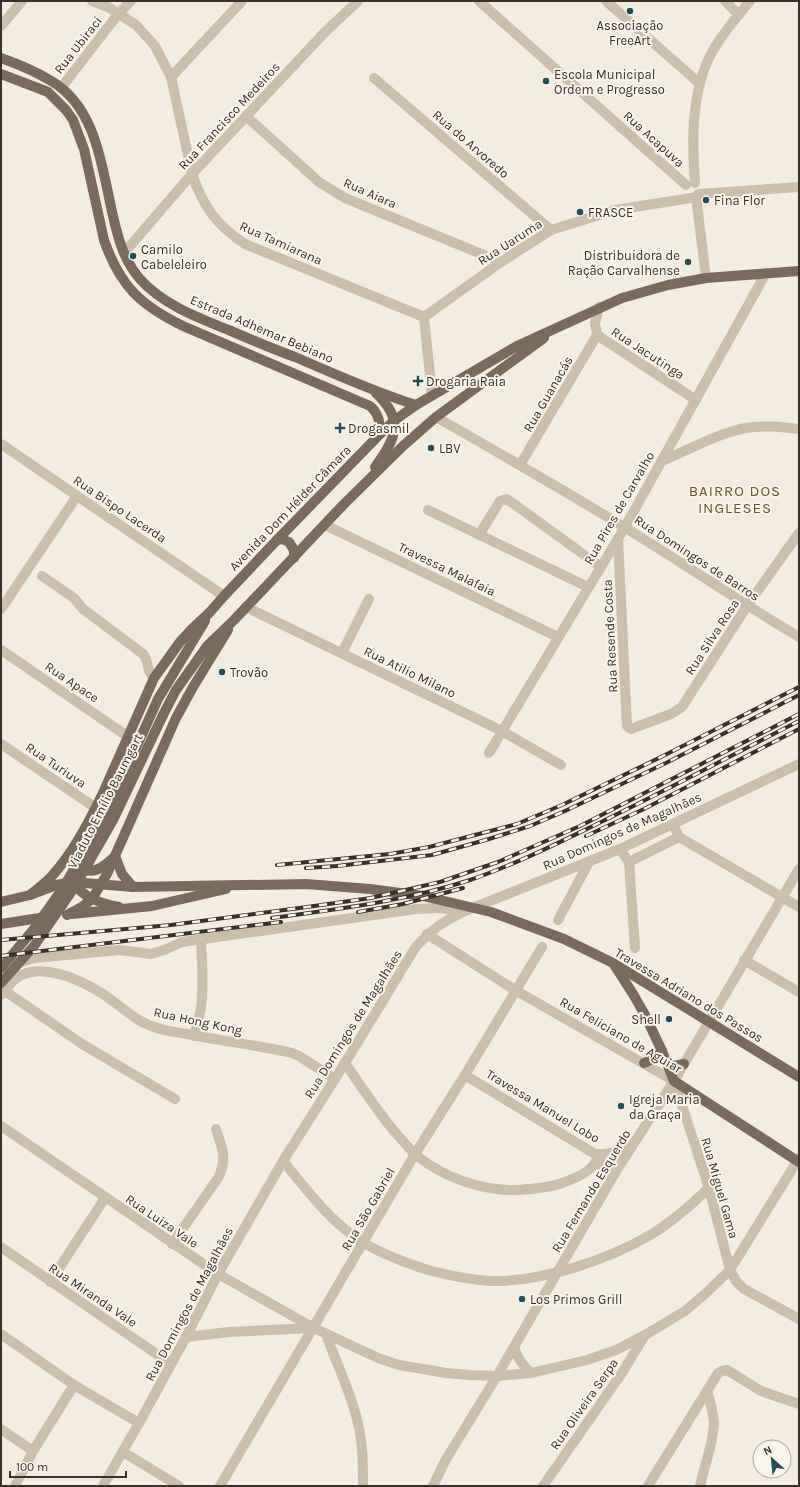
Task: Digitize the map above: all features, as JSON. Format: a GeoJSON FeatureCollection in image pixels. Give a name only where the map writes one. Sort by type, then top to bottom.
{"type":"FeatureCollection","features":[{"type":"Feature","properties":{"kind":"main road","name":"Estrada Adhemar Bebiano"},"geometry":{"type":"LineString","coordinates":[[1,58],[43,76],[61,88],[76,102],[82,111],[92,132],[124,253],[135,272],[149,288],[194,316],[372,389],[416,405]]}},
{"type":"Feature","properties":{"kind":"main road"},"geometry":{"type":"LineString","coordinates":[[1,74],[48,92],[66,110],[73,120],[84,149],[108,252],[120,275],[139,299],[148,307],[183,326],[370,406],[376,411],[378,416],[380,434]]}},
{"type":"Feature","properties":{"kind":"main road","name":"Avenida Dom Hélder Câmara"},"geometry":{"type":"LineString","coordinates":[[30,895],[52,876],[71,851],[96,808],[154,678],[180,642],[277,540],[395,420],[432,395],[517,346],[599,307],[622,298],[668,285],[706,278],[799,271]]}},
{"type":"Feature","properties":{"kind":"main road","name":"Avenida Dom Hélder Câmara"},"geometry":{"type":"LineString","coordinates":[[169,703],[185,675],[208,644],[234,620],[343,505],[403,446],[436,417],[514,361],[556,328]]}},
{"type":"Feature","properties":{"kind":"main road"},"geometry":{"type":"LineString","coordinates":[[343,505],[385,453],[392,436],[395,420],[392,411],[387,403],[372,389]]}},
{"type":"Feature","properties":{"kind":"main road"},"geometry":{"type":"LineString","coordinates":[[277,540],[282,539],[289,542],[294,550],[294,558]]}},
{"type":"Feature","properties":{"kind":"main road","name":"Avenida Dom Hélder Câmara"},"geometry":{"type":"LineString","coordinates":[[158,699],[210,612]]}},
{"type":"Feature","properties":{"kind":"main road","name":"Avenida Dom Hélder Câmara"},"geometry":{"type":"LineString","coordinates":[[67,915],[82,907],[92,899],[101,884],[115,856],[176,718],[234,620]]}},
{"type":"Feature","properties":{"kind":"main road","name":"Viaduto Emílio Baumgart"},"geometry":{"type":"LineString","coordinates":[[1,968],[34,929],[61,891],[85,851],[109,808],[158,699]]}},
{"type":"Feature","properties":{"kind":"main road","name":"Viaduto Emílio Baumgart"},"geometry":{"type":"LineString","coordinates":[[2,990],[63,906],[91,860],[125,796],[169,703]]}},
{"type":"Feature","properties":{"kind":"main road"},"geometry":{"type":"LineString","coordinates":[[71,851],[76,866],[86,871],[97,871],[115,856],[122,874],[133,887]]}},
{"type":"Feature","properties":{"kind":"main road","name":"Avenida Dom Hélder Câmara"},"geometry":{"type":"LineString","coordinates":[[71,851],[69,861],[72,882]]}},
{"type":"Feature","properties":{"kind":"main road"},"geometry":{"type":"LineString","coordinates":[[72,882],[81,892],[92,899],[129,909]]}},
{"type":"Feature","properties":{"kind":"main road"},"geometry":{"type":"LineString","coordinates":[[30,895],[50,887],[72,882],[133,887],[239,886]]}},
{"type":"Feature","properties":{"kind":"main road","name":"Travessa Adriano dos Passos"},"geometry":{"type":"LineString","coordinates":[[239,886],[259,884],[340,886],[423,896],[491,912],[564,939],[613,963],[799,1077]]}},
{"type":"Feature","properties":{"kind":"main road"},"geometry":{"type":"LineString","coordinates":[[1,924],[53,916],[129,909],[184,899],[239,886]]}},
{"type":"Feature","properties":{"kind":"main road"},"geometry":{"type":"LineString","coordinates":[[1,902],[30,895],[56,892],[65,894],[68,899],[67,904],[53,916]]}},
{"type":"Feature","properties":{"kind":"main road","name":"Rua Miguel Gama"},"geometry":{"type":"LineString","coordinates":[[613,963],[633,994],[662,1051],[674,1081]]}},
{"type":"Feature","properties":{"kind":"main road"},"geometry":{"type":"LineString","coordinates":[[644,1063],[655,1058],[662,1051]]}},
{"type":"Feature","properties":{"kind":"main road"},"geometry":{"type":"LineString","coordinates":[[667,1062],[674,1066],[684,1064]]}},
{"type":"Feature","properties":{"kind":"main road","name":"Rua Feliciano de Aguiar"},"geometry":{"type":"LineString","coordinates":[[674,1081],[798,1161]]}},
{"type":"Feature","properties":{"kind":"street"},"geometry":{"type":"LineString","coordinates":[[1,26],[22,1]]}},
{"type":"Feature","properties":{"kind":"street","name":"Rua Tamiarana"},"geometry":{"type":"LineString","coordinates":[[92,1],[119,13],[136,25],[155,46],[171,77],[192,174],[204,204],[214,218],[230,234],[245,244],[424,317]]}},
{"type":"Feature","properties":{"kind":"street","name":"Rua Ubiraci"},"geometry":{"type":"LineString","coordinates":[[61,88],[119,13],[131,1]]}},
{"type":"Feature","properties":{"kind":"street"},"geometry":{"type":"LineString","coordinates":[[171,77],[242,1]]}},
{"type":"Feature","properties":{"kind":"street","name":"Rua Francisco Medeiros"},"geometry":{"type":"LineString","coordinates":[[124,253],[192,174],[325,32],[358,1]]}},
{"type":"Feature","properties":{"kind":"street","name":"Rua Acapuva"},"geometry":{"type":"LineString","coordinates":[[479,1],[691,184]]}},
{"type":"Feature","properties":{"kind":"street"},"geometry":{"type":"LineString","coordinates":[[606,1],[699,83]]}},
{"type":"Feature","properties":{"kind":"street"},"geometry":{"type":"LineString","coordinates":[[725,1],[739,15]]}},
{"type":"Feature","properties":{"kind":"street"},"geometry":{"type":"LineString","coordinates":[[706,278],[695,196],[700,189],[691,184],[695,118],[699,83],[708,59],[714,49],[750,1]]}},
{"type":"Feature","properties":{"kind":"street","name":"Rua do Arvoredo"},"geometry":{"type":"LineString","coordinates":[[374,78],[551,230]]}},
{"type":"Feature","properties":{"kind":"street","name":"Rua Aiara"},"geometry":{"type":"LineString","coordinates":[[247,117],[319,182],[346,198],[501,262]]}},
{"type":"Feature","properties":{"kind":"street","name":"Rua Uaruma"},"geometry":{"type":"LineString","coordinates":[[424,317],[501,262],[551,230],[615,210],[695,196],[799,187]]}},
{"type":"Feature","properties":{"kind":"street","name":"Rua Pires de Carvalho"},"geometry":{"type":"LineString","coordinates":[[489,753],[625,527],[766,273]]}},
{"type":"Feature","properties":{"kind":"street","name":"Rua Jacutinga"},"geometry":{"type":"LineString","coordinates":[[599,307],[595,323],[597,335],[696,400]]}},
{"type":"Feature","properties":{"kind":"street","name":"Rua Jacutinga"},"geometry":{"type":"LineString","coordinates":[[583,315],[595,323]]}},
{"type":"Feature","properties":{"kind":"street"},"geometry":{"type":"LineString","coordinates":[[424,317],[432,395]]}},
{"type":"Feature","properties":{"kind":"street","name":"Rua Guanacás"},"geometry":{"type":"LineString","coordinates":[[520,465],[597,335]]}},
{"type":"Feature","properties":{"kind":"street","name":"Rua Domingos de Barros"},"geometry":{"type":"LineString","coordinates":[[436,417],[625,527],[747,606],[799,637]]}},
{"type":"Feature","properties":{"kind":"street"},"geometry":{"type":"LineString","coordinates":[[662,461],[726,434],[745,428],[768,426],[799,429]]}},
{"type":"Feature","properties":{"kind":"street","name":"Rua Bispo Lacerda"},"geometry":{"type":"LineString","coordinates":[[1,444],[224,596]]}},
{"type":"Feature","properties":{"kind":"street"},"geometry":{"type":"LineString","coordinates":[[1,609],[77,496]]}},
{"type":"Feature","properties":{"kind":"street"},"geometry":{"type":"LineString","coordinates":[[479,535],[500,501],[507,499],[601,567]]}},
{"type":"Feature","properties":{"kind":"street"},"geometry":{"type":"LineString","coordinates":[[428,510],[588,587]]}},
{"type":"Feature","properties":{"kind":"street","name":"Travessa Malafaia"},"geometry":{"type":"LineString","coordinates":[[325,525],[558,637]]}},
{"type":"Feature","properties":{"kind":"street","name":"Rua Silva Rosa"},"geometry":{"type":"LineString","coordinates":[[671,714],[682,707],[747,606],[799,533]]}},
{"type":"Feature","properties":{"kind":"street","name":"Rua Resende Costa"},"geometry":{"type":"LineString","coordinates":[[618,539],[627,726],[631,729],[671,714]]}},
{"type":"Feature","properties":{"kind":"street"},"geometry":{"type":"LineString","coordinates":[[42,576],[74,598],[83,609],[143,654],[147,660],[148,672],[154,678]]}},
{"type":"Feature","properties":{"kind":"street"},"geometry":{"type":"LineString","coordinates":[[342,653],[370,599]]}},
{"type":"Feature","properties":{"kind":"street","name":"Rua Atilio Milano"},"geometry":{"type":"LineString","coordinates":[[246,607],[502,730],[560,765]]}},
{"type":"Feature","properties":{"kind":"street","name":"Rua Apace"},"geometry":{"type":"LineString","coordinates":[[1,650],[128,736]]}},
{"type":"Feature","properties":{"kind":"street","name":"Rua Turiuva"},"geometry":{"type":"LineString","coordinates":[[1,744],[96,808]]}},
{"type":"Feature","properties":{"kind":"street","name":"Rua Domingos de Magalhães"},"geometry":{"type":"LineString","coordinates":[[104,1486],[140,1423],[218,1274],[284,1161],[415,948],[427,934],[444,921],[465,911],[620,849],[799,764]]}},
{"type":"Feature","properties":{"kind":"street"},"geometry":{"type":"LineString","coordinates":[[673,824],[679,837],[799,907]]}},
{"type":"Feature","properties":{"kind":"street"},"geometry":{"type":"LineString","coordinates":[[628,862],[679,837]]}},
{"type":"Feature","properties":{"kind":"street"},"geometry":{"type":"LineString","coordinates":[[620,849],[628,862],[635,948]]}},
{"type":"Feature","properties":{"kind":"street"},"geometry":{"type":"LineString","coordinates":[[558,920],[590,862]]}},
{"type":"Feature","properties":{"kind":"street","name":"Rua Fernando Esquerdo"},"geometry":{"type":"LineString","coordinates":[[433,1486],[445,1462],[497,1376],[618,1168],[674,1081],[799,869]]}},
{"type":"Feature","properties":{"kind":"street"},"geometry":{"type":"LineString","coordinates":[[1,968],[35,958],[120,950],[151,954],[182,942],[416,909],[436,908],[465,911]]}},
{"type":"Feature","properties":{"kind":"street","name":"Rua Feliciano de Aguiar"},"geometry":{"type":"LineString","coordinates":[[427,934],[516,990],[674,1081]]}},
{"type":"Feature","properties":{"kind":"street"},"geometry":{"type":"LineString","coordinates":[[194,1036],[201,1009],[203,964],[200,940]]}},
{"type":"Feature","properties":{"kind":"street","name":"Rua São Gabriel"},"geometry":{"type":"LineString","coordinates":[[220,1486],[416,1154],[465,1076],[542,947]]}},
{"type":"Feature","properties":{"kind":"street"},"geometry":{"type":"LineString","coordinates":[[744,960],[799,992]]}},
{"type":"Feature","properties":{"kind":"street"},"geometry":{"type":"LineString","coordinates":[[1,968],[12,971],[16,979],[2,990],[82,1044],[174,1099]]}},
{"type":"Feature","properties":{"kind":"street","name":"Rua Hong Kong"},"geometry":{"type":"LineString","coordinates":[[16,979],[38,971],[52,972],[69,976],[103,994],[135,1017],[152,1027],[292,1053],[335,1079]]}},
{"type":"Feature","properties":{"kind":"street"},"geometry":{"type":"LineString","coordinates":[[345,1063],[388,1124],[416,1154],[438,1169],[457,1179],[480,1186],[502,1190],[528,1189],[558,1185],[576,1178],[594,1165],[598,1160],[598,1154]]}},
{"type":"Feature","properties":{"kind":"street","name":"Travessa Manuel Lobo"},"geometry":{"type":"LineString","coordinates":[[465,1076],[595,1154],[631,1148]]}},
{"type":"Feature","properties":{"kind":"street","name":"Rua Miguel Gama"},"geometry":{"type":"LineString","coordinates":[[674,1081],[708,1188],[730,1270],[736,1281],[744,1289],[799,1319]]}},
{"type":"Feature","properties":{"kind":"street","name":"Rua Luiza Vale"},"geometry":{"type":"LineString","coordinates":[[1,1126],[218,1274],[314,1328],[378,1358],[399,1365],[446,1373],[497,1376],[531,1373],[587,1360],[616,1350],[645,1335],[685,1311],[730,1270],[798,1161]]}},
{"type":"Feature","properties":{"kind":"street"},"geometry":{"type":"LineString","coordinates":[[172,1244],[218,1178],[223,1168],[225,1160],[224,1152],[216,1129]]}},
{"type":"Feature","properties":{"kind":"street"},"geometry":{"type":"LineString","coordinates":[[284,1161],[326,1212],[363,1243],[402,1262],[452,1275],[490,1281],[531,1279],[557,1273],[606,1256],[652,1234],[679,1216],[708,1188]]}},
{"type":"Feature","properties":{"kind":"street"},"geometry":{"type":"LineString","coordinates":[[594,1165],[603,1164],[618,1168]]}},
{"type":"Feature","properties":{"kind":"street"},"geometry":{"type":"LineString","coordinates":[[50,1282],[105,1198]]}},
{"type":"Feature","properties":{"kind":"street","name":"Rua Miranda Vale"},"geometry":{"type":"LineString","coordinates":[[1,1247],[171,1364]]}},
{"type":"Feature","properties":{"kind":"street"},"geometry":{"type":"LineString","coordinates":[[186,1337],[229,1332],[314,1328]]}},
{"type":"Feature","properties":{"kind":"street"},"geometry":{"type":"LineString","coordinates":[[1,1334],[74,1385],[140,1423]]}},
{"type":"Feature","properties":{"kind":"street"},"geometry":{"type":"LineString","coordinates":[[326,1334],[358,1424],[363,1458],[363,1486]]}},
{"type":"Feature","properties":{"kind":"street","name":"Rua Oliveira Serpa"},"geometry":{"type":"LineString","coordinates":[[543,1486],[622,1373],[645,1335]]}},
{"type":"Feature","properties":{"kind":"street"},"geometry":{"type":"LineString","coordinates":[[514,1347],[518,1360],[523,1367],[531,1373]]}},
{"type":"Feature","properties":{"kind":"street"},"geometry":{"type":"LineString","coordinates":[[648,1486],[718,1373],[722,1370],[728,1370],[761,1391],[799,1404]]}},
{"type":"Feature","properties":{"kind":"street"},"geometry":{"type":"LineString","coordinates":[[15,1486],[33,1451],[74,1385]]}},
{"type":"Feature","properties":{"kind":"street"},"geometry":{"type":"LineString","coordinates":[[700,1486],[712,1437],[714,1422],[707,1391]]}},
{"type":"Feature","properties":{"kind":"street"},"geometry":{"type":"LineString","coordinates":[[1,1429],[33,1451]]}},
{"type":"Feature","properties":{"kind":"street"},"geometry":{"type":"LineString","coordinates":[[123,1452],[178,1486]]}},
{"type":"Feature","properties":{"kind":"railway"},"geometry":{"type":"LineString","coordinates":[[277,865],[390,854],[429,847],[517,824],[562,805],[663,756],[799,687]]}},
{"type":"Feature","properties":{"kind":"railway"},"geometry":{"type":"LineString","coordinates":[[306,868],[432,855],[530,826],[666,763],[799,695]]}},
{"type":"Feature","properties":{"kind":"railway"},"geometry":{"type":"LineString","coordinates":[[1,940],[171,925],[371,898],[440,882],[498,862],[580,826],[799,714]]}},
{"type":"Feature","properties":{"kind":"railway"},"geometry":{"type":"LineString","coordinates":[[272,918],[347,908],[421,894],[470,880],[503,868],[597,824],[799,721]]}},
{"type":"Feature","properties":{"kind":"railway"},"geometry":{"type":"LineString","coordinates":[[586,836],[644,809],[799,729]]}},
{"type":"Feature","properties":{"kind":"railway"},"geometry":{"type":"LineString","coordinates":[[358,912],[403,904],[463,888]]}},
{"type":"Feature","properties":{"kind":"railway"},"geometry":{"type":"LineString","coordinates":[[1,956],[281,922]]}},
{"type":"Feature","properties":{"kind":"place","name":"Associação FreeArt"},"geometry":{"type":"Point","coordinates":[630,11]}},
{"type":"Feature","properties":{"kind":"place","name":"Escola Municipal Ordem e Progresso"},"geometry":{"type":"Point","coordinates":[546,81]}},
{"type":"Feature","properties":{"kind":"place","name":"Fina Flor"},"geometry":{"type":"Point","coordinates":[706,200]}},
{"type":"Feature","properties":{"kind":"place","name":"FRASCE"},"geometry":{"type":"Point","coordinates":[580,212]}},
{"type":"Feature","properties":{"kind":"place","name":"Camilo Cabeleleiro"},"geometry":{"type":"Point","coordinates":[133,256]}},
{"type":"Feature","properties":{"kind":"place","name":"Distribuidora de Ração Carvalhense"},"geometry":{"type":"Point","coordinates":[688,262]}},
{"type":"Feature","properties":{"kind":"place","name":"Drogaria Raia"},"geometry":{"type":"Point","coordinates":[418,381]}},
{"type":"Feature","properties":{"kind":"place","name":"Drogasmil"},"geometry":{"type":"Point","coordinates":[340,428]}},
{"type":"Feature","properties":{"kind":"place","name":"LBV"},"geometry":{"type":"Point","coordinates":[431,448]}},
{"type":"Feature","properties":{"kind":"place","name":"Trovão"},"geometry":{"type":"Point","coordinates":[222,672]}},
{"type":"Feature","properties":{"kind":"place","name":"Shell"},"geometry":{"type":"Point","coordinates":[669,1019]}},
{"type":"Feature","properties":{"kind":"place","name":"Igreja Maria da Graça"},"geometry":{"type":"Point","coordinates":[621,1106]}},
{"type":"Feature","properties":{"kind":"place","name":"Los Primos Grill"},"geometry":{"type":"Point","coordinates":[522,1299]}},
{"type":"Feature","properties":{"kind":"district","name":"BAIRRO DOS INGLESES"},"geometry":{"type":"Point","coordinates":[735,500]}}]}
